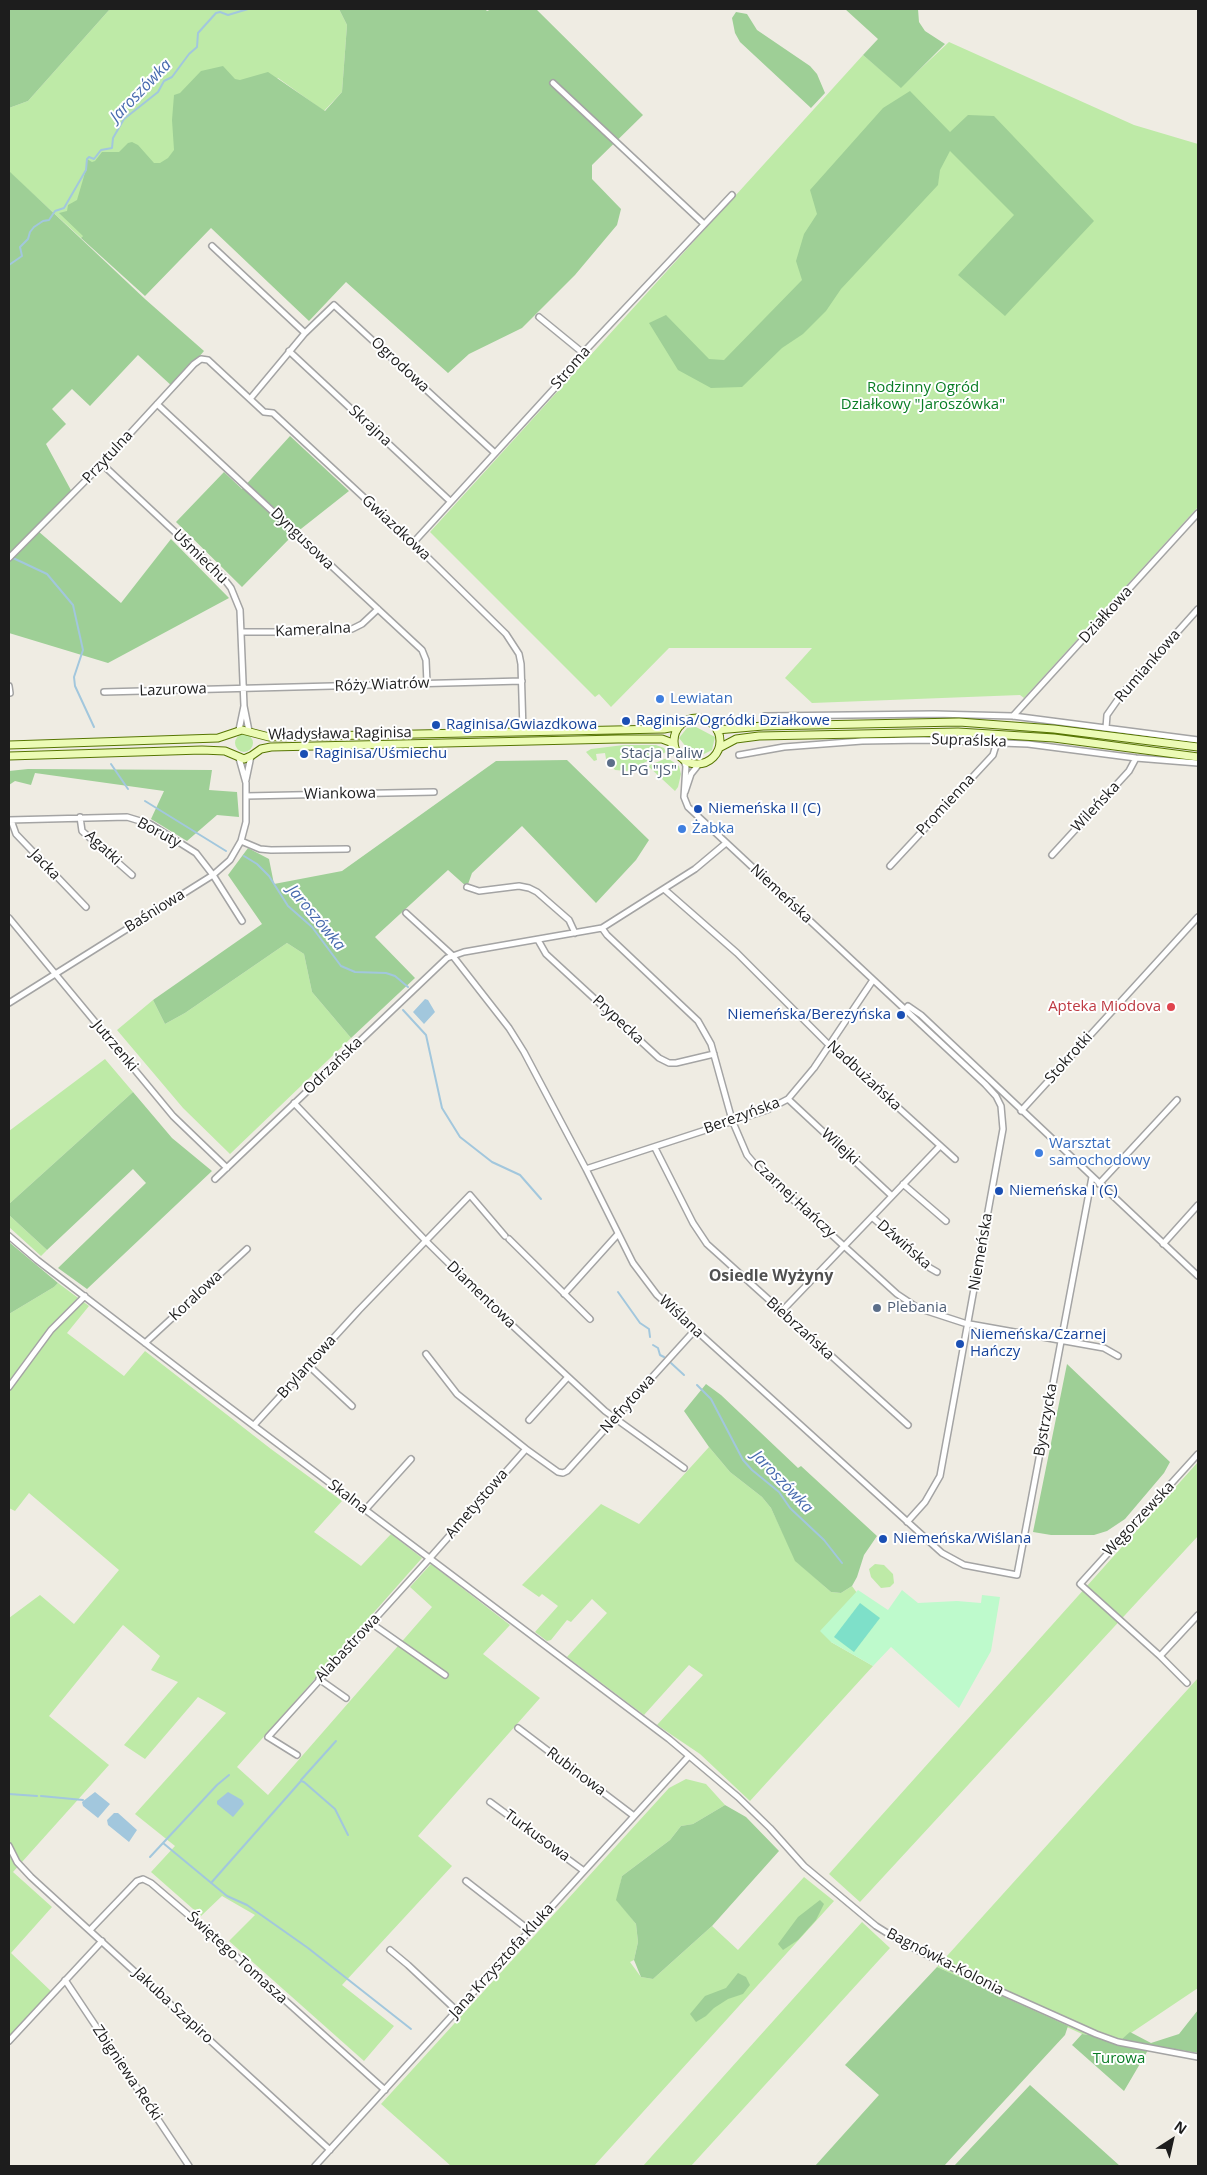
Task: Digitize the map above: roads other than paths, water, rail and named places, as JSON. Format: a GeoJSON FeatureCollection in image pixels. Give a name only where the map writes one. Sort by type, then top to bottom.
{"type":"FeatureCollection","features":[{"type":"Feature","properties":{"kind":"main road"},"geometry":{"type":"LineString","coordinates":[[696,718],[708,721],[717,730],[720,741],[719,748],[712,759],[699,764],[684,761],[677,754],[674,746],[674,736],[680,726],[689,720],[696,718]]}},
{"type":"Feature","properties":{"kind":"main road"},"geometry":{"type":"LineString","coordinates":[[717,730],[763,726],[959,722],[1054,729],[1198,747]]}},
{"type":"Feature","properties":{"kind":"main road","name":"Władysława Raginisa"},"geometry":{"type":"LineString","coordinates":[[251,732],[269,737],[664,728],[680,726]]}},
{"type":"Feature","properties":{"kind":"main road"},"geometry":{"type":"LineString","coordinates":[[236,732],[229,743],[237,756]]}},
{"type":"Feature","properties":{"kind":"main road"},"geometry":{"type":"LineString","coordinates":[[9,745],[218,738],[236,732],[251,732],[258,740],[253,754],[237,756],[219,750],[9,756]]}},
{"type":"Feature","properties":{"kind":"main road"},"geometry":{"type":"LineString","coordinates":[[719,748],[736,740],[759,736],[958,732],[1054,738],[1198,757]]}},
{"type":"Feature","properties":{"kind":"main road","name":"Władysława Raginisa"},"geometry":{"type":"LineString","coordinates":[[253,754],[265,747],[303,745],[618,739],[662,739],[674,746]]}},
{"type":"Feature","properties":{"kind":"street"},"geometry":{"type":"LineString","coordinates":[[553,82],[704,224]]}},
{"type":"Feature","properties":{"kind":"street","name":"Stroma"},"geometry":{"type":"LineString","coordinates":[[413,543],[562,380],[583,353],[732,195]]}},
{"type":"Feature","properties":{"kind":"street"},"geometry":{"type":"LineString","coordinates":[[212,246],[305,333]]}},
{"type":"Feature","properties":{"kind":"street","name":"Ogrodowa"},"geometry":{"type":"LineString","coordinates":[[250,399],[305,333],[334,305],[494,453]]}},
{"type":"Feature","properties":{"kind":"street"},"geometry":{"type":"LineString","coordinates":[[539,317],[583,353]]}},
{"type":"Feature","properties":{"kind":"street","name":"Skrajna"},"geometry":{"type":"LineString","coordinates":[[289,351],[450,501]]}},
{"type":"Feature","properties":{"kind":"street","name":"Gwiazdkowa"},"geometry":{"type":"LineString","coordinates":[[208,360],[264,412],[273,413],[413,543],[506,634],[519,654],[522,681],[523,731]]}},
{"type":"Feature","properties":{"kind":"street","name":"Przytulna"},"geometry":{"type":"LineString","coordinates":[[9,558],[102,464],[198,361],[208,360]]}},
{"type":"Feature","properties":{"kind":"street","name":"Dyngusowa"},"geometry":{"type":"LineString","coordinates":[[157,404],[422,650],[426,660],[427,683]]}},
{"type":"Feature","properties":{"kind":"street","name":"Uśmiechu"},"geometry":{"type":"LineString","coordinates":[[102,464],[226,581],[239,605],[244,706],[251,732]]}},
{"type":"Feature","properties":{"kind":"street","name":"Działkowa"},"geometry":{"type":"LineString","coordinates":[[1013,716],[1198,513]]}},
{"type":"Feature","properties":{"kind":"street","name":"Kameralna"},"geometry":{"type":"LineString","coordinates":[[241,632],[309,632],[352,629],[362,624],[378,609]]}},
{"type":"Feature","properties":{"kind":"street","name":"Rumiankowa"},"geometry":{"type":"LineString","coordinates":[[1106,728],[1106,717],[1121,695],[1198,609]]}},
{"type":"Feature","properties":{"kind":"street","name":"Róży Wiatrów"},"geometry":{"type":"LineString","coordinates":[[243,688],[522,681]]}},
{"type":"Feature","properties":{"kind":"street"},"geometry":{"type":"LineString","coordinates":[[9,686],[10,693]]}},
{"type":"Feature","properties":{"kind":"street","name":"Lazurowa"},"geometry":{"type":"LineString","coordinates":[[104,692],[243,688]]}},
{"type":"Feature","properties":{"kind":"street","name":"Uśmiechu"},"geometry":{"type":"LineString","coordinates":[[236,732],[244,706]]}},
{"type":"Feature","properties":{"kind":"street","name":"Supraślska"},"geometry":{"type":"LineString","coordinates":[[765,716],[934,714],[1013,716],[1198,740]]}},
{"type":"Feature","properties":{"kind":"street","name":"Supraślska"},"geometry":{"type":"LineString","coordinates":[[739,755],[767,749],[862,741],[924,740],[1028,744],[1136,758],[1198,763]]}},
{"type":"Feature","properties":{"kind":"street","name":"Promienna"},"geometry":{"type":"LineString","coordinates":[[890,866],[992,755],[997,742]]}},
{"type":"Feature","properties":{"kind":"street","name":"Baśniowa"},"geometry":{"type":"LineString","coordinates":[[9,1003],[213,875],[230,860],[241,841],[246,822],[246,783],[253,754]]}},
{"type":"Feature","properties":{"kind":"street","name":"Baśniowa"},"geometry":{"type":"LineString","coordinates":[[237,756],[246,783]]}},
{"type":"Feature","properties":{"kind":"street","name":"Wileńska"},"geometry":{"type":"LineString","coordinates":[[1052,854],[1129,771],[1136,758]]}},
{"type":"Feature","properties":{"kind":"street"},"geometry":{"type":"LineString","coordinates":[[684,761],[684,794]]}},
{"type":"Feature","properties":{"kind":"street"},"geometry":{"type":"LineString","coordinates":[[684,794],[691,774],[699,764]]}},
{"type":"Feature","properties":{"kind":"street","name":"Wiankowa"},"geometry":{"type":"LineString","coordinates":[[246,796],[434,792]]}},
{"type":"Feature","properties":{"kind":"street","name":"Niemeńska"},"geometry":{"type":"LineString","coordinates":[[684,794],[688,807],[989,1088],[996,1096],[1003,1113],[1003,1133],[940,1476],[925,1502],[907,1522]]}},
{"type":"Feature","properties":{"kind":"street","name":"Agatki"},"geometry":{"type":"LineString","coordinates":[[80,817],[82,831],[132,875]]}},
{"type":"Feature","properties":{"kind":"street","name":"Boruty"},"geometry":{"type":"LineString","coordinates":[[10,820],[127,817],[150,824],[196,854],[213,875],[242,922]]}},
{"type":"Feature","properties":{"kind":"street","name":"Jacka"},"geometry":{"type":"LineString","coordinates":[[10,820],[16,834],[86,908]]}},
{"type":"Feature","properties":{"kind":"street"},"geometry":{"type":"LineString","coordinates":[[241,841],[271,850],[347,849]]}},
{"type":"Feature","properties":{"kind":"street"},"geometry":{"type":"LineString","coordinates":[[406,913],[452,955],[602,928],[706,861],[726,843]]}},
{"type":"Feature","properties":{"kind":"street"},"geometry":{"type":"LineString","coordinates":[[468,887],[478,891],[519,886],[529,888],[537,892],[569,920],[575,933]]}},
{"type":"Feature","properties":{"kind":"street","name":"Nadbużańska"},"geometry":{"type":"LineString","coordinates":[[664,889],[737,953],[829,1045],[955,1159]]}},
{"type":"Feature","properties":{"kind":"street","name":"Jutrzenki"},"geometry":{"type":"LineString","coordinates":[[9,918],[173,1116],[227,1168]]}},
{"type":"Feature","properties":{"kind":"street","name":"Stokrotki"},"geometry":{"type":"LineString","coordinates":[[1021,1111],[1198,918]]}},
{"type":"Feature","properties":{"kind":"street","name":"Czarnej Hańczy"},"geometry":{"type":"LineString","coordinates":[[602,928],[607,935],[698,1021],[706,1034],[714,1054],[732,1120],[747,1154],[759,1169],[902,1298],[932,1313],[968,1324],[1060,1342],[1104,1348],[1118,1356]]}},
{"type":"Feature","properties":{"kind":"street","name":"Prypecka"},"geometry":{"type":"LineString","coordinates":[[538,940],[546,954],[659,1058],[669,1063],[676,1063],[714,1054]]}},
{"type":"Feature","properties":{"kind":"street","name":"Odrzańska"},"geometry":{"type":"LineString","coordinates":[[215,1180],[452,955]]}},
{"type":"Feature","properties":{"kind":"street","name":"Wiślana"},"geometry":{"type":"LineString","coordinates":[[452,955],[509,1028],[524,1052],[640,1276],[657,1296],[942,1553],[958,1563],[1017,1574]]}},
{"type":"Feature","properties":{"kind":"street","name":"Berezyńska"},"geometry":{"type":"LineString","coordinates":[[586,1169],[767,1110],[788,1099],[799,1088],[873,980]]}},
{"type":"Feature","properties":{"kind":"street","name":"Niemeńska"},"geometry":{"type":"LineString","coordinates":[[905,1010],[908,1006],[921,1015],[1198,1276]]}},
{"type":"Feature","properties":{"kind":"street","name":"Wilejki"},"geometry":{"type":"LineString","coordinates":[[788,1099],[892,1196]]}},
{"type":"Feature","properties":{"kind":"street"},"geometry":{"type":"LineString","coordinates":[[1099,1184],[1176,1100]]}},
{"type":"Feature","properties":{"kind":"street","name":"Diamentowa"},"geometry":{"type":"LineString","coordinates":[[294,1103],[425,1240],[568,1377],[615,1419],[684,1468]]}},
{"type":"Feature","properties":{"kind":"street","name":"Dźwińska"},"geometry":{"type":"LineString","coordinates":[[781,1312],[940,1146]]}},
{"type":"Feature","properties":{"kind":"street","name":"Biebrzańska"},"geometry":{"type":"LineString","coordinates":[[655,1148],[693,1223],[707,1244],[908,1425]]}},
{"type":"Feature","properties":{"kind":"street","name":"Bystrzycka"},"geometry":{"type":"LineString","coordinates":[[1017,1574],[1092,1177]]}},
{"type":"Feature","properties":{"kind":"street"},"geometry":{"type":"LineString","coordinates":[[903,1184],[946,1221]]}},
{"type":"Feature","properties":{"kind":"street","name":"Brylantowa"},"geometry":{"type":"LineString","coordinates":[[254,1425],[359,1310],[470,1195],[507,1237],[564,1294]]}},
{"type":"Feature","properties":{"kind":"street"},"geometry":{"type":"LineString","coordinates":[[1163,1244],[1198,1206]]}},
{"type":"Feature","properties":{"kind":"street","name":"Dźwińska"},"geometry":{"type":"LineString","coordinates":[[872,1217],[937,1272]]}},
{"type":"Feature","properties":{"kind":"street"},"geometry":{"type":"LineString","coordinates":[[590,1319],[564,1294],[618,1234]]}},
{"type":"Feature","properties":{"kind":"street","name":"Skalna"},"geometry":{"type":"LineString","coordinates":[[9,1236],[36,1260],[429,1560],[473,1590],[689,1756]]}},
{"type":"Feature","properties":{"kind":"street","name":"Koralowa"},"geometry":{"type":"LineString","coordinates":[[145,1343],[247,1249]]}},
{"type":"Feature","properties":{"kind":"street"},"geometry":{"type":"LineString","coordinates":[[9,1387],[51,1330],[85,1296]]}},
{"type":"Feature","properties":{"kind":"street","name":"Nefrytowa"},"geometry":{"type":"LineString","coordinates":[[526,1449],[558,1472],[567,1471],[695,1330]]}},
{"type":"Feature","properties":{"kind":"street"},"geometry":{"type":"LineString","coordinates":[[426,1354],[457,1394],[526,1449]]}},
{"type":"Feature","properties":{"kind":"street"},"geometry":{"type":"LineString","coordinates":[[308,1365],[352,1406]]}},
{"type":"Feature","properties":{"kind":"street"},"geometry":{"type":"LineString","coordinates":[[529,1420],[568,1377]]}},
{"type":"Feature","properties":{"kind":"street","name":"Ametystowa"},"geometry":{"type":"LineString","coordinates":[[429,1560],[526,1449]]}},
{"type":"Feature","properties":{"kind":"street","name":"Węgorzewska"},"geometry":{"type":"LineString","coordinates":[[1160,1656],[1080,1584],[1198,1454]]}},
{"type":"Feature","properties":{"kind":"street"},"geometry":{"type":"LineString","coordinates":[[365,1510],[411,1459]]}},
{"type":"Feature","properties":{"kind":"street","name":"Alabastrowa"},"geometry":{"type":"LineString","coordinates":[[297,1755],[268,1737],[429,1560]]}},
{"type":"Feature","properties":{"kind":"street"},"geometry":{"type":"LineString","coordinates":[[1188,1683],[1160,1656],[1198,1614]]}},
{"type":"Feature","properties":{"kind":"street"},"geometry":{"type":"LineString","coordinates":[[371,1623],[445,1675]]}},
{"type":"Feature","properties":{"kind":"street"},"geometry":{"type":"LineString","coordinates":[[319,1680],[346,1698]]}},
{"type":"Feature","properties":{"kind":"street","name":"Rubinowa"},"geometry":{"type":"LineString","coordinates":[[518,1728],[634,1816]]}},
{"type":"Feature","properties":{"kind":"street","name":"Jana Krzysztofa Kluka"},"geometry":{"type":"LineString","coordinates":[[315,2166],[689,1756]]}},
{"type":"Feature","properties":{"kind":"street","name":"Bagnówka-Kolonia"},"geometry":{"type":"LineString","coordinates":[[689,1756],[738,1797],[770,1828],[804,1866],[876,1926],[903,1943],[992,1987],[1096,2034],[1118,2042],[1198,2057]]}},
{"type":"Feature","properties":{"kind":"street","name":"Turkusowa"},"geometry":{"type":"LineString","coordinates":[[490,1802],[584,1870]]}},
{"type":"Feature","properties":{"kind":"street","name":"Jakuba Szapiro"},"geometry":{"type":"LineString","coordinates":[[9,1846],[17,1862],[31,1877],[330,2150]]}},
{"type":"Feature","properties":{"kind":"street","name":"Świętego Tomasza"},"geometry":{"type":"LineString","coordinates":[[90,1930],[137,1881],[143,1879],[151,1883],[220,1942],[385,2090]]}},
{"type":"Feature","properties":{"kind":"street"},"geometry":{"type":"LineString","coordinates":[[466,1881],[529,1930]]}},
{"type":"Feature","properties":{"kind":"street"},"geometry":{"type":"LineString","coordinates":[[9,2041],[102,1941]]}},
{"type":"Feature","properties":{"kind":"street"},"geometry":{"type":"LineString","coordinates":[[390,1950],[456,2010]]}},
{"type":"Feature","properties":{"kind":"street","name":"Zbigniewa Rećki"},"geometry":{"type":"LineString","coordinates":[[65,1980],[189,2166]]}},
{"type":"Feature","properties":{"kind":"water"},"geometry":{"type":"Polygon","coordinates":[[[425,999],[428,1000],[435,1012],[424,1024],[413,1012],[425,999]]]}},
{"type":"Feature","properties":{"kind":"water"},"geometry":{"type":"Polygon","coordinates":[[[95,1792],[110,1804],[98,1818],[83,1806],[82,1802],[95,1792]]]}},
{"type":"Feature","properties":{"kind":"water"},"geometry":{"type":"Polygon","coordinates":[[[228,1792],[242,1800],[244,1804],[233,1817],[217,1804],[217,1801],[228,1792]]]}},
{"type":"Feature","properties":{"kind":"water"},"geometry":{"type":"Polygon","coordinates":[[[114,1813],[118,1813],[137,1830],[129,1842],[108,1825],[107,1820],[114,1813]]]}},
{"type":"Feature","properties":{"kind":"waterway","name":"Jaroszówka"},"geometry":{"type":"LineString","coordinates":[[9,265],[22,256],[20,247],[28,239],[34,227],[43,221],[49,220],[55,211],[64,208],[86,170],[87,159],[89,157],[94,159],[101,150],[112,148],[113,138],[124,119],[158,92],[164,81],[172,77],[189,54],[197,47],[198,33],[216,13],[220,12],[228,15],[248,9]]}},
{"type":"Feature","properties":{"kind":"waterway","name":"Jaroszówka"},"geometry":{"type":"LineString","coordinates":[[13,558],[47,574],[73,605],[83,650],[74,677],[75,686],[94,727]]}},
{"type":"Feature","properties":{"kind":"waterway"},"geometry":{"type":"LineString","coordinates":[[111,764],[128,789]]}},
{"type":"Feature","properties":{"kind":"waterway","name":"Jaroszówka"},"geometry":{"type":"LineString","coordinates":[[145,801],[226,851]]}},
{"type":"Feature","properties":{"kind":"waterway","name":"Jaroszówka"},"geometry":{"type":"LineString","coordinates":[[244,856],[257,864],[269,876],[288,906],[312,927],[341,966],[355,972],[386,973],[395,976],[408,987]]}},
{"type":"Feature","properties":{"kind":"waterway","name":"Jaroszówka"},"geometry":{"type":"LineString","coordinates":[[403,1010],[426,1035],[442,1108],[460,1137],[492,1162],[520,1175],[541,1199]]}},
{"type":"Feature","properties":{"kind":"waterway","name":"Jaroszówka"},"geometry":{"type":"LineString","coordinates":[[618,1292],[640,1323],[649,1329],[650,1337]]}},
{"type":"Feature","properties":{"kind":"waterway","name":"Jaroszówka"},"geometry":{"type":"LineString","coordinates":[[653,1345],[658,1348],[660,1355],[664,1357]]}},
{"type":"Feature","properties":{"kind":"waterway","name":"Jaroszówka"},"geometry":{"type":"LineString","coordinates":[[671,1363],[684,1375]]}},
{"type":"Feature","properties":{"kind":"waterway","name":"Jaroszówka"},"geometry":{"type":"LineString","coordinates":[[697,1385],[711,1399],[743,1460],[779,1492],[790,1508],[824,1540],[842,1563]]}},
{"type":"Feature","properties":{"kind":"waterway"},"geometry":{"type":"LineString","coordinates":[[301,1780],[336,1741]]}},
{"type":"Feature","properties":{"kind":"waterway"},"geometry":{"type":"LineString","coordinates":[[163,1843],[217,1785],[229,1775]]}},
{"type":"Feature","properties":{"kind":"waterway"},"geometry":{"type":"LineString","coordinates":[[211,1883],[301,1781],[335,1809],[348,1835]]}},
{"type":"Feature","properties":{"kind":"waterway"},"geometry":{"type":"LineString","coordinates":[[9,1794],[37,1796]]}},
{"type":"Feature","properties":{"kind":"waterway"},"geometry":{"type":"LineString","coordinates":[[41,1796],[83,1800]]}},
{"type":"Feature","properties":{"kind":"waterway"},"geometry":{"type":"LineString","coordinates":[[150,1857],[163,1843],[227,1896],[247,1905],[308,1948],[411,2029]]}},
{"type":"Feature","properties":{"kind":"place","name":"Lewiatan"},"geometry":{"type":"Point","coordinates":[660,699]}},
{"type":"Feature","properties":{"kind":"place","name":"Raginisa/Ogródki Działkowe"},"geometry":{"type":"Point","coordinates":[626,721]}},
{"type":"Feature","properties":{"kind":"place","name":"Raginisa/Gwiazdkowa"},"geometry":{"type":"Point","coordinates":[436,725]}},
{"type":"Feature","properties":{"kind":"place","name":"Raginisa/Uśmiechu"},"geometry":{"type":"Point","coordinates":[304,754]}},
{"type":"Feature","properties":{"kind":"place","name":"Stacja Paliw LPG \"JS\""},"geometry":{"type":"Point","coordinates":[611,763]}},
{"type":"Feature","properties":{"kind":"place","name":"Niemeńska II (C)"},"geometry":{"type":"Point","coordinates":[698,809]}},
{"type":"Feature","properties":{"kind":"place","name":"Żabka"},"geometry":{"type":"Point","coordinates":[682,829]}},
{"type":"Feature","properties":{"kind":"place","name":"Apteka Miodova"},"geometry":{"type":"Point","coordinates":[1171,1007]}},
{"type":"Feature","properties":{"kind":"place","name":"Niemeńska/Berezyńska"},"geometry":{"type":"Point","coordinates":[901,1015]}},
{"type":"Feature","properties":{"kind":"place","name":"Warsztat samochodowy"},"geometry":{"type":"Point","coordinates":[1039,1153]}},
{"type":"Feature","properties":{"kind":"place","name":"Niemeńska I (C)"},"geometry":{"type":"Point","coordinates":[999,1191]}},
{"type":"Feature","properties":{"kind":"place","name":"Plebania"},"geometry":{"type":"Point","coordinates":[877,1308]}},
{"type":"Feature","properties":{"kind":"place","name":"Niemeńska/Czarnej Hańczy"},"geometry":{"type":"Point","coordinates":[960,1344]}},
{"type":"Feature","properties":{"kind":"place","name":"Niemeńska/Wiślana"},"geometry":{"type":"Point","coordinates":[883,1539]}},
{"type":"Feature","properties":{"kind":"district","name":"Osiedle Wyżyny"},"geometry":{"type":"Point","coordinates":[771,1276]}},
{"type":"Feature","properties":{"kind":"park label","name":"Rodzinny Ogród Działkowy \"Jaroszówka\""},"geometry":{"type":"Point","coordinates":[923,396]}},
{"type":"Feature","properties":{"kind":"park label","name":"Turowa"},"geometry":{"type":"Point","coordinates":[1119,2059]}}]}
